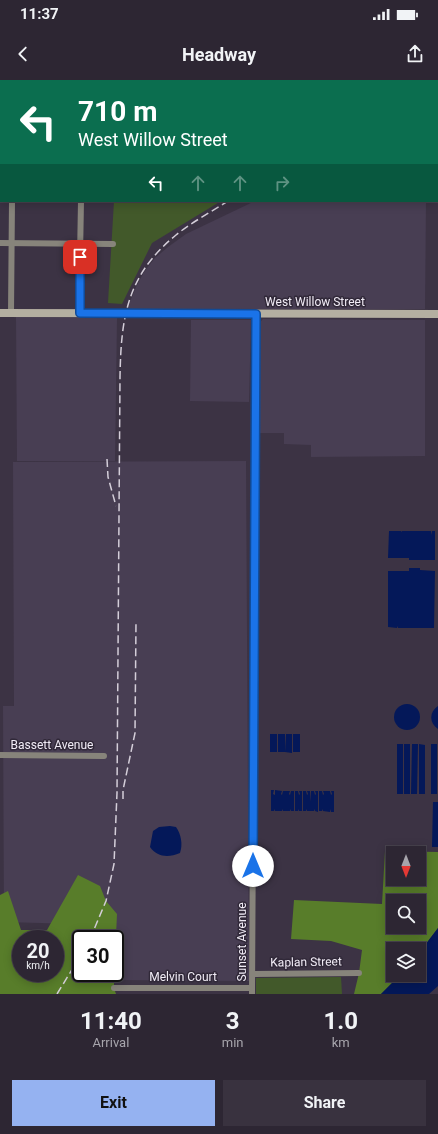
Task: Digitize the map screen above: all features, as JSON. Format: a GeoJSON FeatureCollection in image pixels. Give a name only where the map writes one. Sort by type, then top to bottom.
{"type":"FeatureCollection","features":[{"type":"Feature","properties":{"kind":"street"},"geometry":{"type":"LineString","coordinates":[[11,313],[12,202]]}},
{"type":"Feature","properties":{"kind":"street"},"geometry":{"type":"LineString","coordinates":[[80,202],[80,313]]}},
{"type":"Feature","properties":{"kind":"street"},"geometry":{"type":"LineString","coordinates":[[0,243],[113,244]]}},
{"type":"Feature","properties":{"kind":"street","name":"West Willow Street"},"geometry":{"type":"LineString","coordinates":[[0,313],[438,314]]}},
{"type":"Feature","properties":{"kind":"street","name":"Sunset Avenue"},"geometry":{"type":"LineString","coordinates":[[252,991],[256,314]]}},
{"type":"Feature","properties":{"kind":"street","name":"Bassett Avenue"},"geometry":{"type":"LineString","coordinates":[[0,755],[104,756]]}},
{"type":"Feature","properties":{"kind":"street","name":"Kaplan Street"},"geometry":{"type":"LineString","coordinates":[[253,974],[359,973]]}},
{"type":"Feature","properties":{"kind":"street","name":"Melvin Court"},"geometry":{"type":"LineString","coordinates":[[114,988],[252,991]]}},
{"type":"Feature","properties":{"kind":"shaded area"},"geometry":{"type":"Polygon","coordinates":[[[253,202],[426,202],[425,309],[127,309],[144,272],[155,258],[186,234],[253,202]]]}},
{"type":"Feature","properties":{"kind":"shaded area"},"geometry":{"type":"Polygon","coordinates":[[[16,317],[117,318],[115,461],[17,461],[16,317]]]}},
{"type":"Feature","properties":{"kind":"shaded area"},"geometry":{"type":"Polygon","coordinates":[[[263,319],[425,320],[425,456],[311,457],[311,445],[284,444],[284,433],[259,433],[259,326],[263,319]]]}},
{"type":"Feature","properties":{"kind":"shaded area"},"geometry":{"type":"Polygon","coordinates":[[[191,320],[251,320],[249,402],[190,401],[191,320]]]}},
{"type":"Feature","properties":{"kind":"shaded area"},"geometry":{"type":"Polygon","coordinates":[[[246,461],[249,981],[124,980],[124,930],[116,930],[116,925],[4,922],[3,706],[14,706],[13,462],[246,461]]]}},
{"type":"Feature","properties":{"kind":"shaded area"},"geometry":{"type":"Polygon","coordinates":[[[389,531],[431,531],[432,535],[432,531],[435,531],[435,560],[388,558],[389,531]]]}},
{"type":"Feature","properties":{"kind":"shaded area"},"geometry":{"type":"Polygon","coordinates":[[[409,568],[420,568],[420,570],[435,571],[434,628],[398,628],[398,626],[397,628],[388,627],[388,571],[409,571],[409,568]]]}},
{"type":"Feature","properties":{"kind":"shaded area"},"geometry":{"type":"Polygon","coordinates":[[[407,704],[416,708],[420,717],[416,726],[407,730],[398,726],[394,717],[398,708],[407,704]]]}},
{"type":"Feature","properties":{"kind":"shaded area"},"geometry":{"type":"Polygon","coordinates":[[[438,706],[438,729],[433,724],[431,718],[433,711],[438,706]]]}},
{"type":"Feature","properties":{"kind":"shaded area"},"geometry":{"type":"Polygon","coordinates":[[[270,734],[277,734],[277,752],[270,752],[270,734]]]}},
{"type":"Feature","properties":{"kind":"shaded area"},"geometry":{"type":"Polygon","coordinates":[[[278,734],[285,734],[285,752],[278,752],[278,734]]]}},
{"type":"Feature","properties":{"kind":"shaded area"},"geometry":{"type":"Polygon","coordinates":[[[286,734],[292,734],[292,753],[285,752],[286,734]]]}},
{"type":"Feature","properties":{"kind":"shaded area"},"geometry":{"type":"Polygon","coordinates":[[[293,734],[300,734],[300,752],[293,752],[293,734]]]}},
{"type":"Feature","properties":{"kind":"shaded area"},"geometry":{"type":"Polygon","coordinates":[[[397,744],[403,744],[403,794],[397,794],[397,744]]]}},
{"type":"Feature","properties":{"kind":"shaded area"},"geometry":{"type":"Polygon","coordinates":[[[404,744],[410,744],[410,794],[404,794],[404,744]]]}},
{"type":"Feature","properties":{"kind":"shaded area"},"geometry":{"type":"Polygon","coordinates":[[[412,744],[418,744],[417,794],[411,794],[412,744]]]}},
{"type":"Feature","properties":{"kind":"shaded area"},"geometry":{"type":"Polygon","coordinates":[[[419,744],[425,745],[425,794],[419,794],[419,744]]]}},
{"type":"Feature","properties":{"kind":"shaded area"},"geometry":{"type":"Polygon","coordinates":[[[431,744],[437,744],[437,794],[431,794],[431,744]]]}},
{"type":"Feature","properties":{"kind":"shaded area"},"geometry":{"type":"Polygon","coordinates":[[[271,790],[274,790],[273,794],[275,795],[275,790],[282,791],[282,795],[283,791],[290,791],[290,795],[291,791],[294,791],[294,811],[291,811],[290,809],[290,811],[283,811],[282,809],[282,811],[275,811],[274,809],[274,811],[271,811],[271,790]]]}},
{"type":"Feature","properties":{"kind":"shaded area"},"geometry":{"type":"Polygon","coordinates":[[[295,791],[298,791],[299,795],[299,791],[302,791],[302,811],[299,811],[298,809],[298,811],[295,811],[295,791]]]}},
{"type":"Feature","properties":{"kind":"shaded area"},"geometry":{"type":"Polygon","coordinates":[[[303,791],[306,791],[307,795],[307,791],[310,791],[311,802],[311,791],[314,791],[315,795],[315,791],[318,791],[318,812],[315,811],[315,809],[314,811],[307,811],[306,809],[306,811],[303,811],[303,791]]]}},
{"type":"Feature","properties":{"kind":"shaded area"},"geometry":{"type":"Polygon","coordinates":[[[319,791],[322,791],[323,795],[323,791],[330,791],[331,795],[331,791],[334,791],[334,812],[331,812],[331,809],[330,812],[323,811],[323,809],[322,811],[319,811],[319,791]]]}},
{"type":"Feature","properties":{"kind":"shaded area"},"geometry":{"type":"Polygon","coordinates":[[[433,802],[438,802],[438,847],[432,847],[433,802]]]}},
{"type":"Feature","properties":{"kind":"shaded area"},"geometry":{"type":"Polygon","coordinates":[[[159,827],[176,827],[179,833],[181,839],[180,853],[171,856],[159,855],[150,847],[153,831],[159,827]]]}},
{"type":"Feature","properties":{"kind":"shaded area"},"geometry":{"type":"Polygon","coordinates":[[[438,928],[438,986],[429,994],[381,994],[393,982],[426,982],[426,944],[438,928]]]}},
{"type":"Feature","properties":{"kind":"green space"},"geometry":{"type":"Polygon","coordinates":[[[114,202],[219,202],[152,243],[122,304],[108,303],[114,202]]]}},
{"type":"Feature","properties":{"kind":"green space"},"geometry":{"type":"Polygon","coordinates":[[[385,851],[386,886],[426,886],[426,852],[438,852],[438,928],[426,944],[426,942],[386,942],[386,982],[393,982],[381,994],[354,994],[362,950],[331,941],[291,939],[294,900],[382,904],[385,851]]]}},
{"type":"Feature","properties":{"kind":"green space"},"geometry":{"type":"Polygon","coordinates":[[[78,875],[100,886],[106,901],[117,914],[116,930],[72,930],[72,982],[114,982],[116,994],[0,994],[0,895],[8,891],[21,930],[12,930],[12,982],[64,982],[64,930],[47,930],[78,875]]]}},
{"type":"Feature","properties":{"kind":"green space"},"geometry":{"type":"Polygon","coordinates":[[[341,977],[342,994],[256,994],[256,978],[341,977]]]}},
{"type":"Feature","properties":{"kind":"railway"},"geometry":{"type":"LineString","coordinates":[[94,930],[106,901],[114,864],[117,793],[120,377],[122,335],[125,316],[130,298],[137,282],[147,266],[160,250],[182,230],[226,202]]}},
{"type":"Feature","properties":{"kind":"railway"},"geometry":{"type":"LineString","coordinates":[[107,459],[108,477],[116,506]]}},
{"type":"Feature","properties":{"kind":"railway"},"geometry":{"type":"LineString","coordinates":[[123,799],[123,790],[135,733],[136,622]]}},
{"type":"Feature","properties":{"kind":"railway"},"geometry":{"type":"LineString","coordinates":[[57,994],[72,970]]}},
{"type":"Feature","properties":{"kind":"route"},"geometry":{"type":"LineString","coordinates":[[80,257],[80,313],[256,314],[253,866]]}}]}
